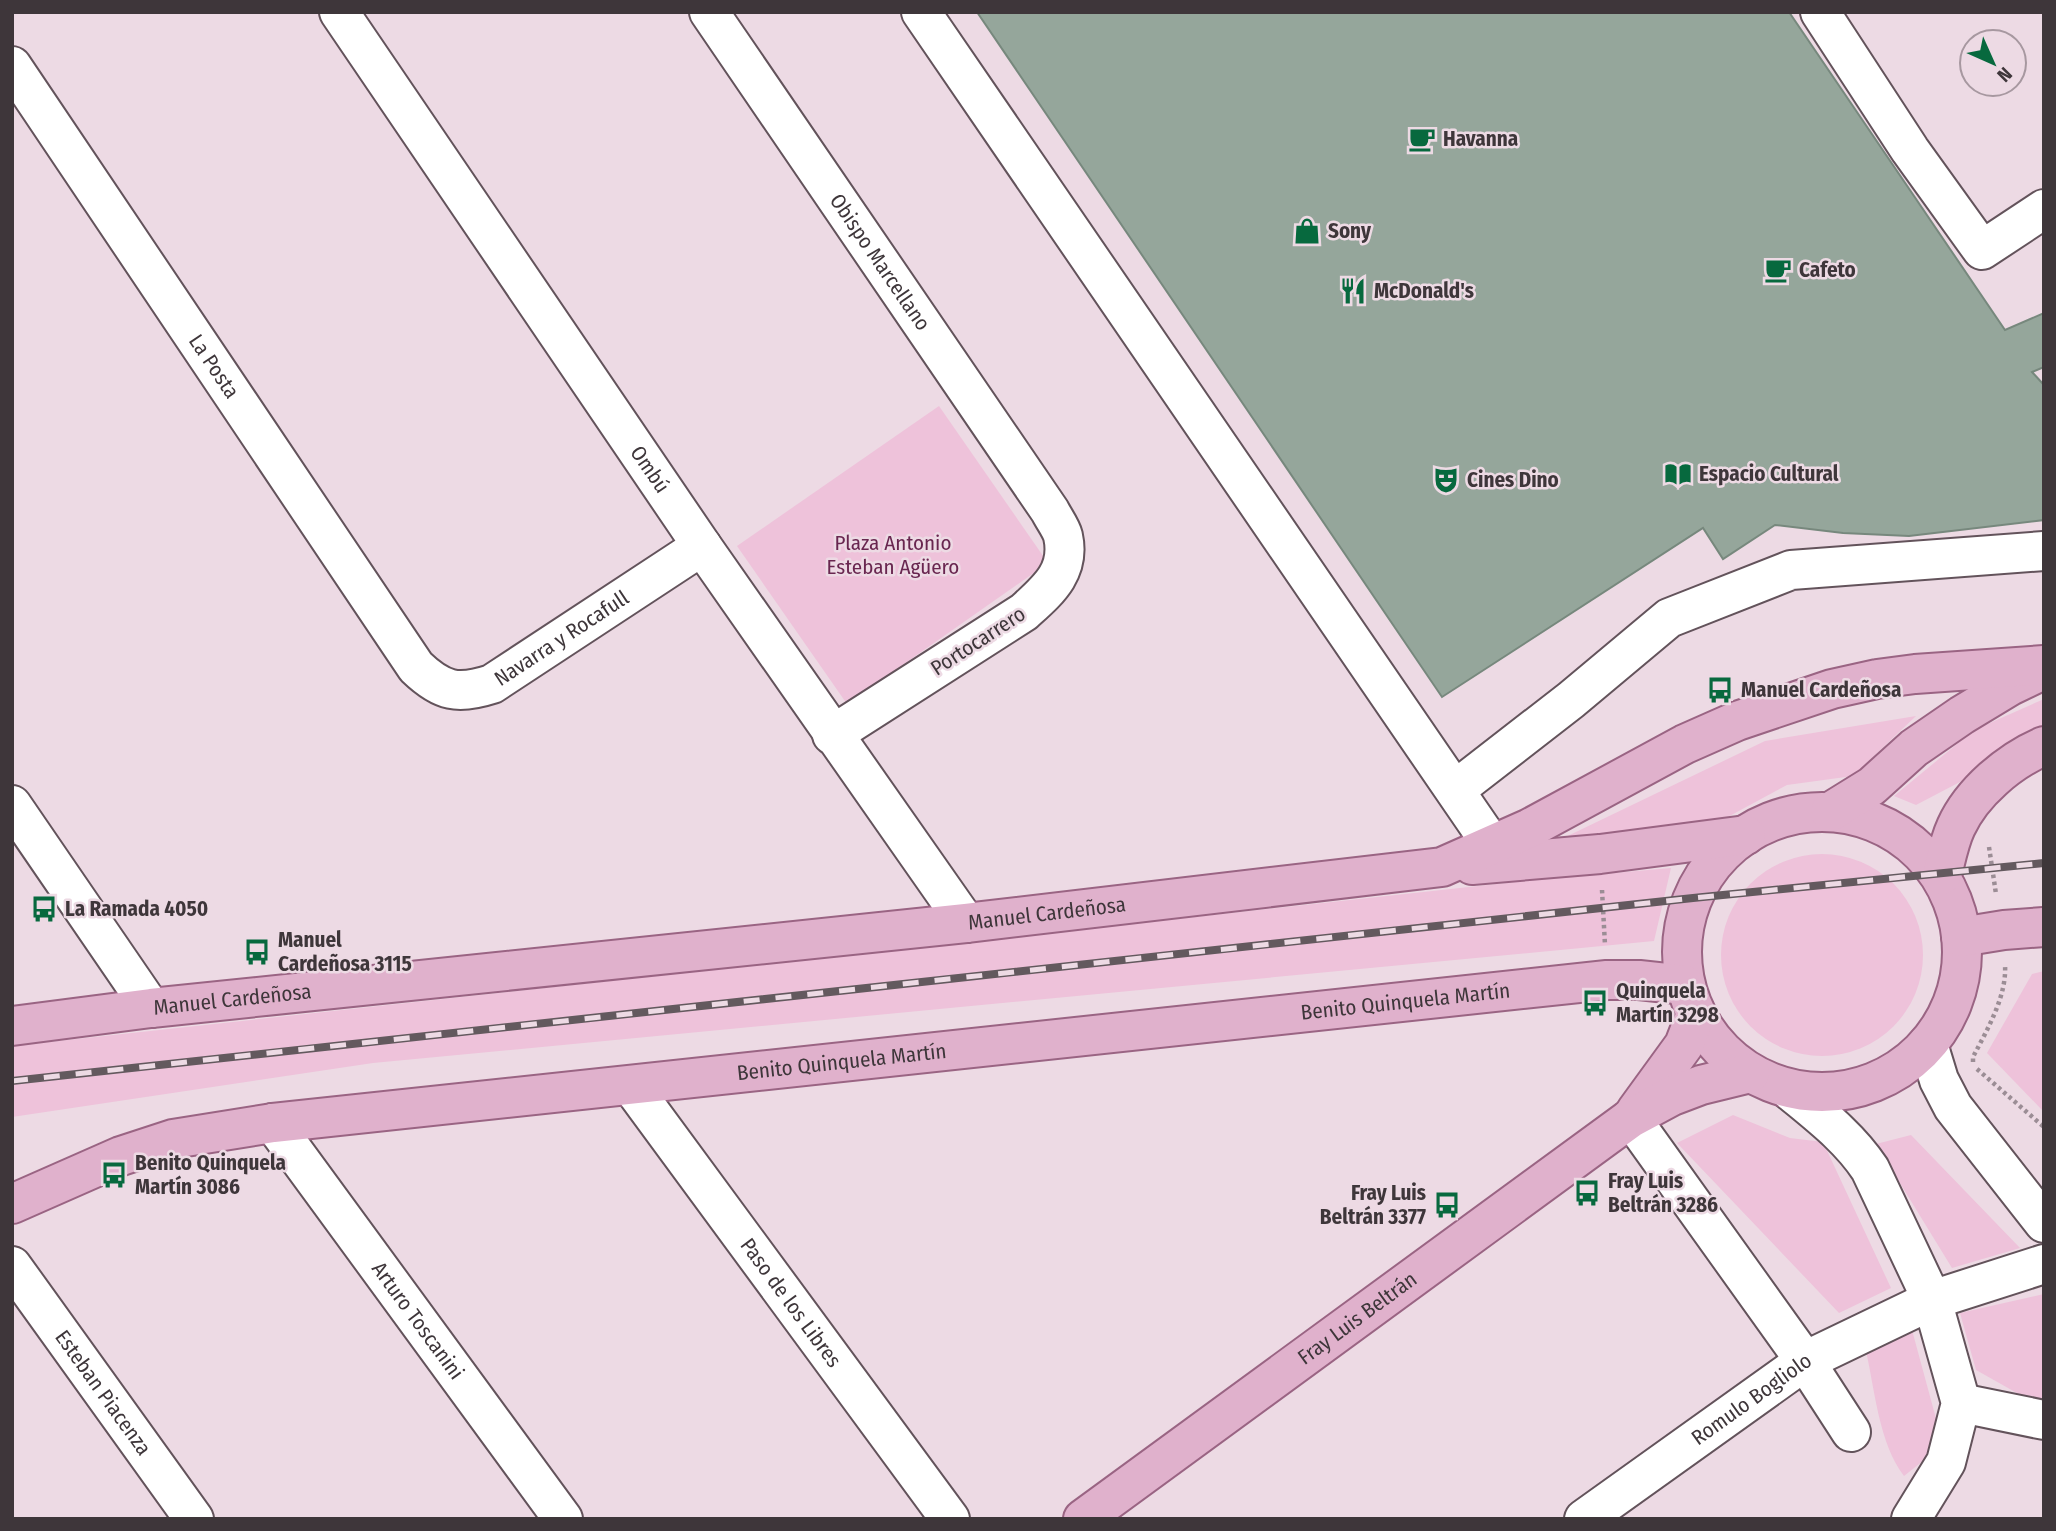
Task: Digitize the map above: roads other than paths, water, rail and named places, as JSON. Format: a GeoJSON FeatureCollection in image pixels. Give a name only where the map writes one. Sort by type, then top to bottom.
{"type":"FeatureCollection","features":[{"type":"Feature","properties":{"kind":"main road"},"geometry":{"type":"LineString","coordinates":[[1829,812],[1872,786],[1914,748],[1962,715],[2044,668]]}},
{"type":"Feature","properties":{"kind":"main road","name":"Manuel Cardeñosa"},"geometry":{"type":"LineString","coordinates":[[12,1026],[151,1008],[966,923],[1443,867],[1530,828],[1685,744],[1737,721],[1832,689],[1915,674],[2044,668]]}},
{"type":"Feature","properties":{"kind":"main road"},"geometry":{"type":"LineString","coordinates":[[1942,874],[1957,825],[1978,796],[2006,768],[2044,746]]}},
{"type":"Feature","properties":{"kind":"main road"},"geometry":{"type":"LineString","coordinates":[[1829,812],[1869,820],[1888,828],[1920,851],[1942,874],[1959,920],[1962,961],[1955,997],[1944,1021],[1928,1044],[1901,1068],[1866,1086],[1827,1093],[1788,1089],[1750,1073],[1718,1048],[1690,999],[1682,960],[1682,924],[1708,871],[1746,835],[1786,817],[1829,812]]}},
{"type":"Feature","properties":{"kind":"main road"},"geometry":{"type":"LineString","coordinates":[[1443,867],[1600,854],[1746,835]]}},
{"type":"Feature","properties":{"kind":"main road"},"geometry":{"type":"LineString","coordinates":[[1961,937],[2044,927]]}},
{"type":"Feature","properties":{"kind":"main road","name":"Benito Quinquela Martín"},"geometry":{"type":"LineString","coordinates":[[12,1204],[121,1156],[173,1139],[272,1124],[1607,980],[1639,980],[1690,999]]}},
{"type":"Feature","properties":{"kind":"main road"},"geometry":{"type":"LineString","coordinates":[[1630,1118],[1684,1045],[1690,999]]}},
{"type":"Feature","properties":{"kind":"main road"},"geometry":{"type":"LineString","coordinates":[[1630,1118],[1672,1096],[1701,1085],[1750,1073]]}},
{"type":"Feature","properties":{"kind":"main road","name":"Fray Luis Beltrán"},"geometry":{"type":"LineString","coordinates":[[1083,1519],[1630,1118]]}},
{"type":"Feature","properties":{"kind":"street","name":"Ombú"},"geometry":{"type":"LineString","coordinates":[[339,12],[832,735],[966,923]]}},
{"type":"Feature","properties":{"kind":"street","name":"Obispo Marcellano"},"geometry":{"type":"LineString","coordinates":[[709,12],[1050,511]]}},
{"type":"Feature","properties":{"kind":"street"},"geometry":{"type":"LineString","coordinates":[[920,12],[1492,845]]}},
{"type":"Feature","properties":{"kind":"street"},"geometry":{"type":"LineString","coordinates":[[1821,12],[1910,150],[1982,250],[2044,209]]}},
{"type":"Feature","properties":{"kind":"street","name":"La Posta"},"geometry":{"type":"LineString","coordinates":[[12,66],[416,667]]}},
{"type":"Feature","properties":{"kind":"street","name":"Portocarrero"},"geometry":{"type":"LineString","coordinates":[[832,735],[1024,612],[1049,589],[1064,564],[1062,535],[1050,511]]}},
{"type":"Feature","properties":{"kind":"street","name":"Navarra y Rocafull"},"geometry":{"type":"LineString","coordinates":[[416,667],[428,679],[448,690],[471,691],[492,684],[702,546]]}},
{"type":"Feature","properties":{"kind":"street"},"geometry":{"type":"LineString","coordinates":[[1455,790],[1571,700],[1669,618],[1791,570],[2044,551]]}},
{"type":"Feature","properties":{"kind":"street"},"geometry":{"type":"LineString","coordinates":[[12,805],[151,1008]]}},
{"type":"Feature","properties":{"kind":"street"},"geometry":{"type":"LineString","coordinates":[[1928,1044],[1939,1080],[1953,1107],[2044,1223]]}},
{"type":"Feature","properties":{"kind":"street","name":"Paso de los Libres"},"geometry":{"type":"LineString","coordinates":[[632,1087],[950,1519]]}},
{"type":"Feature","properties":{"kind":"street"},"geometry":{"type":"LineString","coordinates":[[1788,1089],[1839,1130],[1857,1149],[1881,1192],[1932,1300],[1961,1402],[1946,1462],[1911,1519]]}},
{"type":"Feature","properties":{"kind":"street"},"geometry":{"type":"LineString","coordinates":[[1630,1118],[1805,1361],[1851,1432]]}},
{"type":"Feature","properties":{"kind":"street","name":"Arturo Toscanini"},"geometry":{"type":"LineString","coordinates":[[272,1124],[563,1519]]}},
{"type":"Feature","properties":{"kind":"street","name":"Romulo Bogliolo"},"geometry":{"type":"LineString","coordinates":[[1584,1519],[1805,1361],[1932,1300],[2044,1264]]}},
{"type":"Feature","properties":{"kind":"street","name":"Esteban Piacenza"},"geometry":{"type":"LineString","coordinates":[[12,1266],[194,1519]]}},
{"type":"Feature","properties":{"kind":"street"},"geometry":{"type":"LineString","coordinates":[[1961,1402],[2044,1420]]}},
{"type":"Feature","properties":{"kind":"railway"},"geometry":{"type":"LineString","coordinates":[[12,1081],[1693,898],[2044,863]]}},
{"type":"Feature","properties":{"kind":"place","name":"Havanna"},"geometry":{"type":"Point","coordinates":[1422,139]}},
{"type":"Feature","properties":{"kind":"place","name":"Sony"},"geometry":{"type":"Point","coordinates":[1307,231]}},
{"type":"Feature","properties":{"kind":"place","name":"Cafeto"},"geometry":{"type":"Point","coordinates":[1778,270]}},
{"type":"Feature","properties":{"kind":"place","name":"McDonald's"},"geometry":{"type":"Point","coordinates":[1353,291]}},
{"type":"Feature","properties":{"kind":"place","name":"Espacio Cultural"},"geometry":{"type":"Point","coordinates":[1678,474]}},
{"type":"Feature","properties":{"kind":"place","name":"Cines Dino"},"geometry":{"type":"Point","coordinates":[1446,480]}},
{"type":"Feature","properties":{"kind":"place","name":"Manuel Cardeñosa"},"geometry":{"type":"Point","coordinates":[1720,690]}},
{"type":"Feature","properties":{"kind":"place","name":"La Ramada 4050"},"geometry":{"type":"Point","coordinates":[44,909]}},
{"type":"Feature","properties":{"kind":"place","name":"Manuel Cardeñosa 3115"},"geometry":{"type":"Point","coordinates":[257,952]}},
{"type":"Feature","properties":{"kind":"place","name":"Quinquela Martín 3298"},"geometry":{"type":"Point","coordinates":[1595,1003]}},
{"type":"Feature","properties":{"kind":"place","name":"Benito Quinquela Martín 3086"},"geometry":{"type":"Point","coordinates":[114,1175]}},
{"type":"Feature","properties":{"kind":"place","name":"Fray Luis Beltrán 3286"},"geometry":{"type":"Point","coordinates":[1587,1193]}},
{"type":"Feature","properties":{"kind":"place","name":"Fray Luis Beltrán 3377"},"geometry":{"type":"Point","coordinates":[1447,1205]}},
{"type":"Feature","properties":{"kind":"park label","name":"Plaza Antonio Esteban Agüero"},"geometry":{"type":"Point","coordinates":[893,555]}}]}
